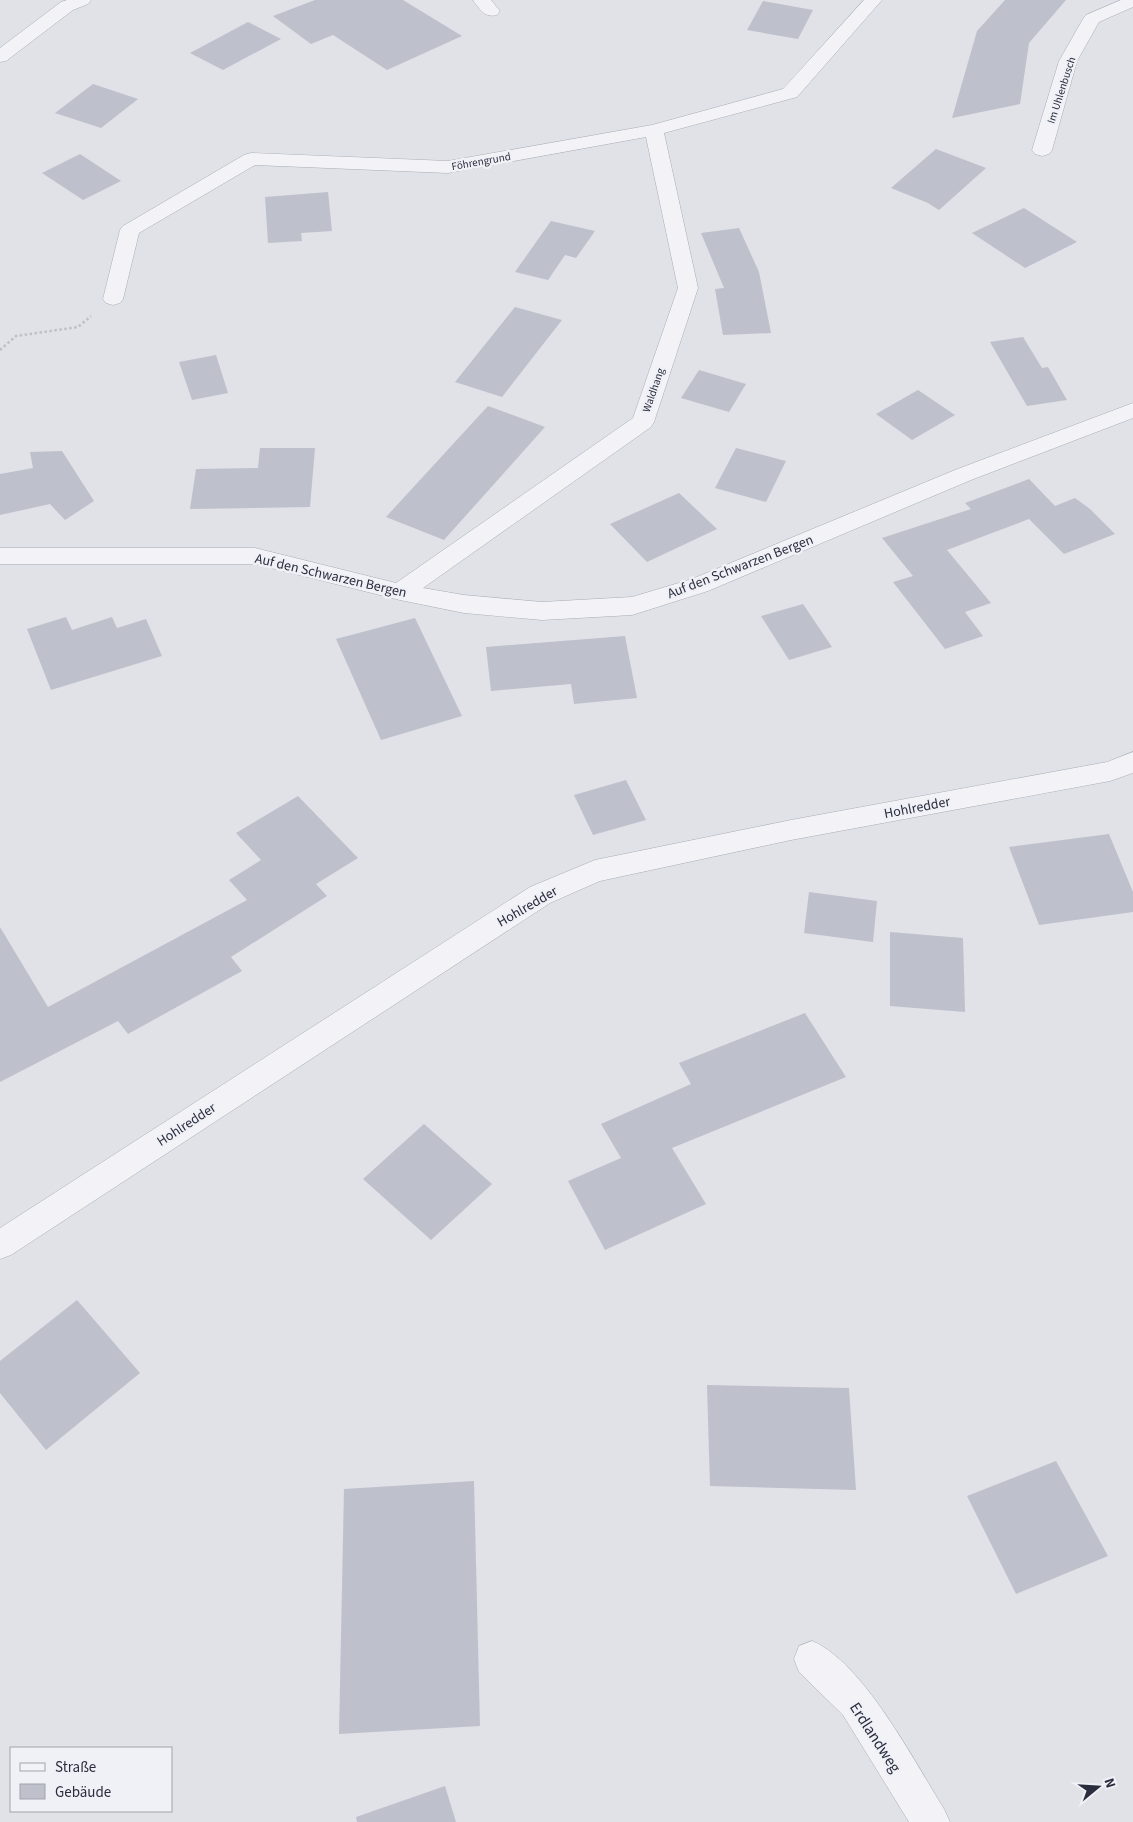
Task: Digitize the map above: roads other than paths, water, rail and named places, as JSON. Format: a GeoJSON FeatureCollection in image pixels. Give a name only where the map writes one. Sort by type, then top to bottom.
{"type":"FeatureCollection","features":[{"type":"Feature","properties":{"kind":"street"},"geometry":{"type":"LineString","coordinates":[[0,57],[67,6],[82,0]]}},
{"type":"Feature","properties":{"kind":"street","name":"Föhrengrund"},"geometry":{"type":"LineString","coordinates":[[113,299],[130,230],[251,159],[448,167],[654,130],[790,93],[873,0]]}},
{"type":"Feature","properties":{"kind":"street","name":"Im Uhlenbusch"},"geometry":{"type":"LineString","coordinates":[[1042,150],[1068,61],[1092,18],[1133,1]]}},
{"type":"Feature","properties":{"kind":"street","name":"Waldhang"},"geometry":{"type":"LineString","coordinates":[[400,592],[642,422],[688,288],[654,130]]}},
{"type":"Feature","properties":{"kind":"street","name":"Auf den Schwarzen Bergen"},"geometry":{"type":"LineString","coordinates":[[0,556],[255,556],[400,592],[464,604],[542,611],[632,606],[700,585],[963,475],[1133,410]]}},
{"type":"Feature","properties":{"kind":"street","name":"Hohlredder"},"geometry":{"type":"LineString","coordinates":[[0,1244],[540,895],[595,871],[791,830],[1110,770],[1133,762]]}},
{"type":"Feature","properties":{"kind":"street","name":"Erdlandweg"},"geometry":{"type":"LineString","coordinates":[[812,1659],[856,1702],[931,1822]]}}]}
